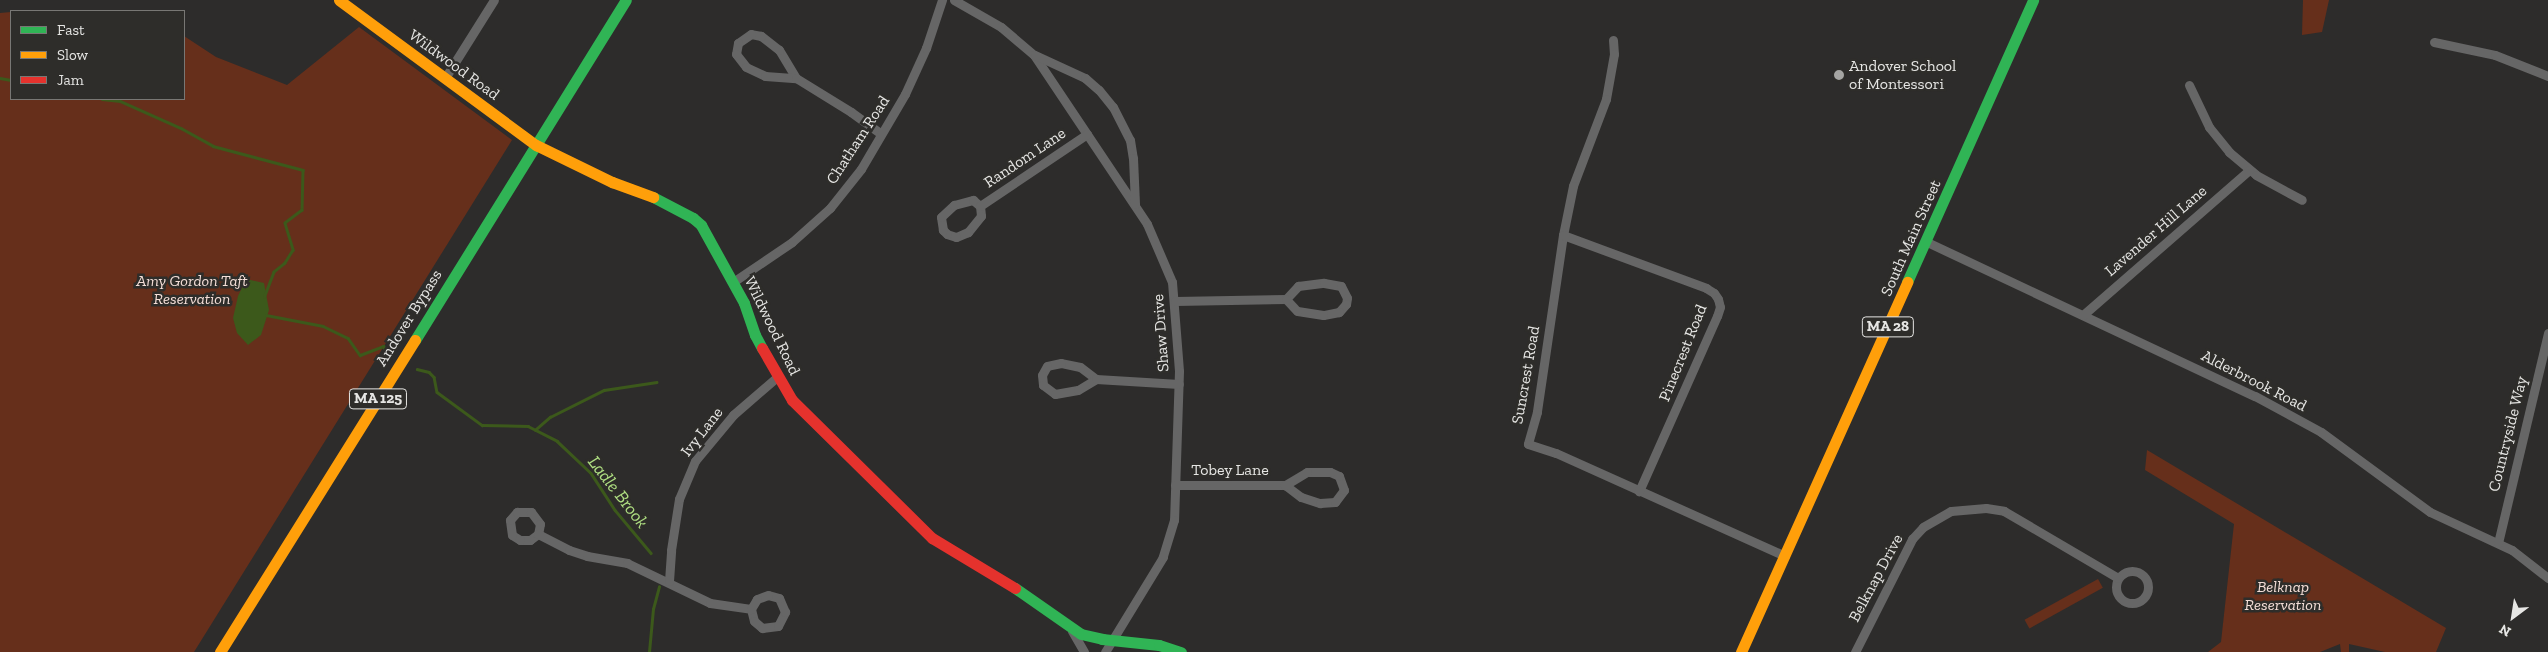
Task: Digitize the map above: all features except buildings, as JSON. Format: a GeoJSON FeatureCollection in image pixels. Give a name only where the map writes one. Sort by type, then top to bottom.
{"type":"FeatureCollection","features":[{"type":"Feature","properties":{"kind":"main road","name":"Wildwood Road"},"geometry":{"type":"LineString","coordinates":[[339,0],[536,145],[612,182],[660,199],[682,210],[701,225],[744,303],[755,335],[777,377],[792,400],[922,530],[944,547],[1019,590],[1068,627],[1091,637],[1159,645],[1181,652]]}},
{"type":"Feature","properties":{"kind":"main road","name":"Andover Bypass"},"geometry":{"type":"LineString","coordinates":[[220,652],[626,0]]}},
{"type":"Feature","properties":{"kind":"main road","name":"South Main Street"},"geometry":{"type":"LineString","coordinates":[[1741,652],[1927,242],[2033,0]]}},
{"type":"Feature","properties":{"kind":"street"},"geometry":{"type":"LineString","coordinates":[[444,78],[494,0]]}},
{"type":"Feature","properties":{"kind":"street","name":"Chatham Road"},"geometry":{"type":"LineString","coordinates":[[733,282],[792,242],[830,208],[861,169],[916,70],[942,0]]}},
{"type":"Feature","properties":{"kind":"street","name":"Shaw Drive"},"geometry":{"type":"LineString","coordinates":[[954,0],[1001,27],[1034,55],[1135,204],[1158,248],[1172,282],[1175,301],[1179,384],[1174,520],[1168,545],[1154,573],[1105,652]]}},
{"type":"Feature","properties":{"kind":"street"},"geometry":{"type":"LineString","coordinates":[[796,78],[765,76],[746,68],[736,54],[738,43],[750,34],[761,36],[779,50],[796,78],[851,112],[881,134]]}},
{"type":"Feature","properties":{"kind":"street","name":"Suncrest Road"},"geometry":{"type":"LineString","coordinates":[[1613,40],[1614,54],[1606,99],[1573,186],[1563,234],[1537,412],[1528,444],[1556,453],[1785,556]]}},
{"type":"Feature","properties":{"kind":"street"},"geometry":{"type":"LineString","coordinates":[[2434,42],[2495,55],[2548,76]]}},
{"type":"Feature","properties":{"kind":"street"},"geometry":{"type":"LineString","coordinates":[[1034,55],[1085,78],[1099,90],[1113,107],[1124,125],[1130,140],[1133,158],[1135,204]]}},
{"type":"Feature","properties":{"kind":"street"},"geometry":{"type":"LineString","coordinates":[[2189,85],[2209,127],[2229,152],[2249,170],[2302,200]]}},
{"type":"Feature","properties":{"kind":"street","name":"Random Lane"},"geometry":{"type":"LineString","coordinates":[[980,206],[1087,134]]}},
{"type":"Feature","properties":{"kind":"street","name":"Lavender Hill Lane"},"geometry":{"type":"LineString","coordinates":[[2083,315],[2249,170]]}},
{"type":"Feature","properties":{"kind":"street","name":"Random Lane"},"geometry":{"type":"LineString","coordinates":[[973,200],[980,206],[981,216],[968,232],[956,237],[947,234],[943,230],[942,217],[954,205],[973,200]]}},
{"type":"Feature","properties":{"kind":"street","name":"Pinecrest Road"},"geometry":{"type":"LineString","coordinates":[[1563,234],[1706,288],[1714,292],[1718,299],[1720,307],[1717,316],[1639,491]]}},
{"type":"Feature","properties":{"kind":"street","name":"Alderbrook Road"},"geometry":{"type":"LineString","coordinates":[[1927,242],[2255,396],[2320,432],[2430,512],[2498,543],[2523,557],[2548,578]]}},
{"type":"Feature","properties":{"kind":"street"},"geometry":{"type":"LineString","coordinates":[[1175,301],[1286,299],[1298,286],[1324,283],[1341,286],[1347,298],[1346,304],[1339,312],[1323,315],[1297,311],[1286,299]]}},
{"type":"Feature","properties":{"kind":"street","name":"Countryside Way"},"geometry":{"type":"LineString","coordinates":[[2498,543],[2548,333]]}},
{"type":"Feature","properties":{"kind":"street"},"geometry":{"type":"LineString","coordinates":[[1096,379],[1078,390],[1055,394],[1043,385],[1042,375],[1047,366],[1061,363],[1080,367],[1096,379],[1179,384]]}},
{"type":"Feature","properties":{"kind":"street","name":"Ivy Lane"},"geometry":{"type":"LineString","coordinates":[[669,581],[671,550],[679,500],[695,461],[733,416],[777,377]]}},
{"type":"Feature","properties":{"kind":"street","name":"Tobey Lane"},"geometry":{"type":"LineString","coordinates":[[1175,485],[1285,485],[1307,472],[1330,472],[1339,476],[1344,490],[1335,502],[1320,503],[1301,497],[1285,485]]}},
{"type":"Feature","properties":{"kind":"street","name":"Belknap Drive"},"geometry":{"type":"LineString","coordinates":[[1855,652],[1912,539],[1923,527],[1951,511],[1986,508],[2004,511],[2118,578]]}},
{"type":"Feature","properties":{"kind":"street"},"geometry":{"type":"LineString","coordinates":[[538,534],[578,554],[627,563],[669,581],[710,603],[751,609]]}},
{"type":"Feature","properties":{"kind":"street"},"geometry":{"type":"LineString","coordinates":[[1068,627],[1077,637],[1084,652]]}},
{"type":"Feature","properties":{"kind":"green space"},"geometry":{"type":"Polygon","coordinates":[[[2303,0],[2329,0],[2322,32],[2302,35],[2303,0]]]}},
{"type":"Feature","properties":{"kind":"green space","name":"Amy Gordon Taft Reservation"},"geometry":{"type":"Polygon","coordinates":[[[10,12],[10,100],[185,100],[185,37],[216,57],[287,85],[359,27],[512,140],[194,652],[0,652],[0,13],[10,12]]]}},
{"type":"Feature","properties":{"kind":"green space","name":"Belknap Reservation"},"geometry":{"type":"Polygon","coordinates":[[[2147,450],[2446,628],[2436,652],[2385,652],[2349,644],[2349,652],[2341,652],[2340,644],[2320,652],[2208,652],[2221,642],[2234,524],[2145,470],[2147,450]]]}},
{"type":"Feature","properties":{"kind":"green space"},"geometry":{"type":"Polygon","coordinates":[[[2098,579],[2103,588],[2029,628],[2025,620],[2098,579]]]}},
{"type":"Feature","properties":{"kind":"shaded area"},"geometry":{"type":"Polygon","coordinates":[[[246,279],[264,283],[269,310],[261,335],[248,345],[237,333],[233,318],[238,296],[246,279]]]}},
{"type":"Feature","properties":{"kind":"waterway","name":"Ladle Brook"},"geometry":{"type":"LineString","coordinates":[[0,78],[10,80]]}},
{"type":"Feature","properties":{"kind":"waterway","name":"Ladle Brook"},"geometry":{"type":"LineString","coordinates":[[111,100],[120,101],[181,128],[213,146],[303,170],[302,210],[285,223],[293,250],[285,263],[274,272],[265,296]]}},
{"type":"Feature","properties":{"kind":"waterway","name":"Ladle Brook"},"geometry":{"type":"LineString","coordinates":[[266,315],[323,326],[348,338],[360,355],[383,346],[386,350]]}},
{"type":"Feature","properties":{"kind":"waterway","name":"Ladle Brook"},"geometry":{"type":"LineString","coordinates":[[417,369],[429,372],[434,377],[437,392],[482,425],[528,426],[557,441],[591,473],[615,510],[651,553]]}},
{"type":"Feature","properties":{"kind":"waterway"},"geometry":{"type":"LineString","coordinates":[[535,430],[550,417],[604,390],[656,382]]}},
{"type":"Feature","properties":{"kind":"waterway","name":"Ladle Brook"},"geometry":{"type":"LineString","coordinates":[[649,652],[653,609],[659,587]]}},
{"type":"Feature","properties":{"kind":"traffic: fast"},"geometry":{"type":"LineString","coordinates":[[415,340],[626,0]]}},
{"type":"Feature","properties":{"kind":"traffic: fast"},"geometry":{"type":"LineString","coordinates":[[1907,282],[2033,0]]}},
{"type":"Feature","properties":{"kind":"traffic: fast"},"geometry":{"type":"LineString","coordinates":[[653,197],[693,218],[701,225],[744,303],[755,335],[762,348]]}},
{"type":"Feature","properties":{"kind":"traffic: fast"},"geometry":{"type":"LineString","coordinates":[[1015,588],[1081,634],[1102,639],[1159,645],[1181,652]]}},
{"type":"Feature","properties":{"kind":"traffic: slow"},"geometry":{"type":"LineString","coordinates":[[339,0],[536,145],[612,182],[653,197]]}},
{"type":"Feature","properties":{"kind":"traffic: slow"},"geometry":{"type":"LineString","coordinates":[[1741,652],[1907,282]]}},
{"type":"Feature","properties":{"kind":"traffic: slow"},"geometry":{"type":"LineString","coordinates":[[220,652],[415,340]]}},
{"type":"Feature","properties":{"kind":"traffic: jam"},"geometry":{"type":"LineString","coordinates":[[762,348],[792,400],[932,538],[1015,588]]}},
{"type":"Feature","properties":{"kind":"place","name":"Andover School of Montessori"},"geometry":{"type":"Point","coordinates":[1839,75]}}]}
